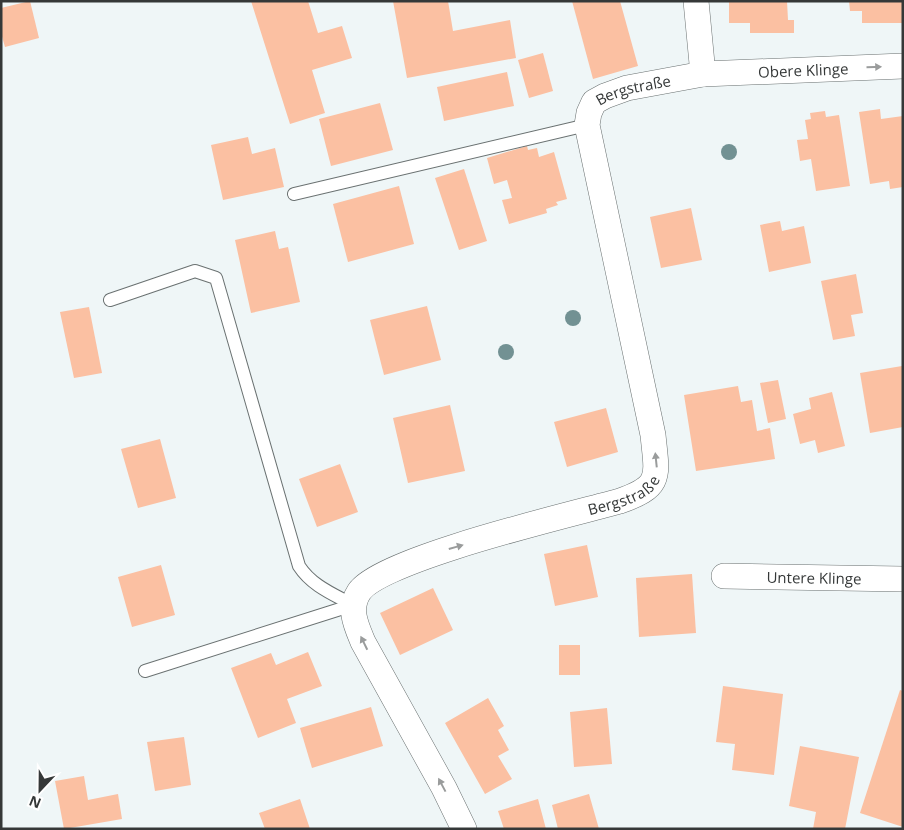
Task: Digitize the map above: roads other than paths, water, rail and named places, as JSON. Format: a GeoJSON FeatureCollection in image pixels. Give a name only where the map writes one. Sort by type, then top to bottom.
{"type":"FeatureCollection","features":[{"type":"Feature","properties":{"kind":"street"},"geometry":{"type":"LineString","coordinates":[[696,1],[703,74]]}},
{"type":"Feature","properties":{"kind":"street","name":"Obere Klinge"},"geometry":{"type":"LineString","coordinates":[[703,74],[903,66]]}},
{"type":"Feature","properties":{"kind":"street","name":"Bergstraße"},"geometry":{"type":"LineString","coordinates":[[353,605],[360,591],[372,579],[416,559],[642,493],[653,482],[657,469],[653,435],[587,125],[589,113],[594,102],[604,96],[627,88],[703,74]]}},
{"type":"Feature","properties":{"kind":"street","name":"Untere Klinge"},"geometry":{"type":"LineString","coordinates":[[724,576],[903,579]]}},
{"type":"Feature","properties":{"kind":"street"},"geometry":{"type":"LineString","coordinates":[[353,605],[354,621],[363,642],[444,788],[464,829]]}},
{"type":"Feature","properties":{"kind":"lane"},"geometry":{"type":"LineString","coordinates":[[294,194],[587,125]]}},
{"type":"Feature","properties":{"kind":"lane"},"geometry":{"type":"LineString","coordinates":[[110,300],[195,271],[216,278],[299,566],[306,577],[318,586],[353,605]]}},
{"type":"Feature","properties":{"kind":"lane"},"geometry":{"type":"LineString","coordinates":[[145,672],[353,605]]}}]}
